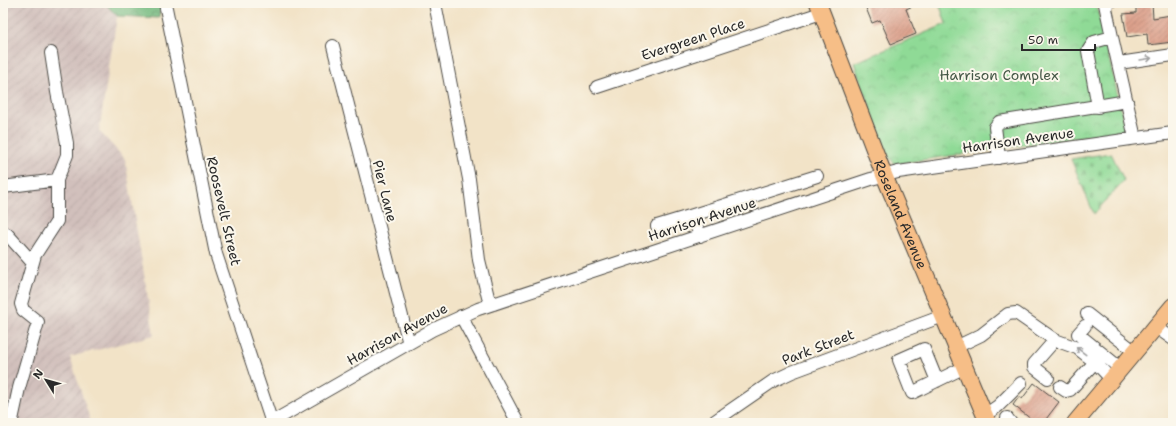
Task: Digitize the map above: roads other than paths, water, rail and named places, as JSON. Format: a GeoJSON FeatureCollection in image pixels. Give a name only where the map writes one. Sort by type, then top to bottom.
{"type":"FeatureCollection","features":[{"type":"Feature","properties":{"kind":"main road","name":"Roseland Avenue"},"geometry":{"type":"LineString","coordinates":[[819,8],[884,175],[987,419]]}},
{"type":"Feature","properties":{"kind":"main road"},"geometry":{"type":"LineString","coordinates":[[1075,423],[1173,306]]}},
{"type":"Feature","properties":{"kind":"street","name":"Roosevelt Street"},"geometry":{"type":"LineString","coordinates":[[165,3],[216,254],[271,423]]}},
{"type":"Feature","properties":{"kind":"street"},"geometry":{"type":"LineString","coordinates":[[434,3],[469,179],[479,260],[488,297],[494,304]]}},
{"type":"Feature","properties":{"kind":"street"},"geometry":{"type":"LineString","coordinates":[[1109,3],[1106,4],[1112,37],[1135,138]]}},
{"type":"Feature","properties":{"kind":"street","name":"Evergreen Place"},"geometry":{"type":"LineString","coordinates":[[597,87],[819,8]]}},
{"type":"Feature","properties":{"kind":"street"},"geometry":{"type":"LineString","coordinates":[[1098,106],[1088,51],[1094,42],[1112,37]]}},
{"type":"Feature","properties":{"kind":"street","name":"Pier Lane"},"geometry":{"type":"LineString","coordinates":[[333,46],[408,344]]}},
{"type":"Feature","properties":{"kind":"street"},"geometry":{"type":"LineString","coordinates":[[9,419],[38,322],[23,310],[21,304],[34,254],[57,221],[57,180],[67,155],[67,143],[51,53]]}},
{"type":"Feature","properties":{"kind":"street"},"geometry":{"type":"LineString","coordinates":[[1119,63],[1173,55]]}},
{"type":"Feature","properties":{"kind":"street"},"geometry":{"type":"LineString","coordinates":[[999,158],[995,127],[999,122],[1127,101]]}},
{"type":"Feature","properties":{"kind":"street","name":"Harrison Avenue"},"geometry":{"type":"LineString","coordinates":[[271,423],[432,330],[461,316],[871,179],[898,172],[1173,132]]}},
{"type":"Feature","properties":{"kind":"street"},"geometry":{"type":"LineString","coordinates":[[657,226],[816,176]]}},
{"type":"Feature","properties":{"kind":"street"},"geometry":{"type":"LineString","coordinates":[[3,187],[57,180]]}},
{"type":"Feature","properties":{"kind":"street"},"geometry":{"type":"LineString","coordinates":[[692,215],[700,236]]}},
{"type":"Feature","properties":{"kind":"street"},"geometry":{"type":"LineString","coordinates":[[3,232],[8,234],[32,262]]}},
{"type":"Feature","properties":{"kind":"street"},"geometry":{"type":"LineString","coordinates":[[956,346],[981,334],[1008,314],[1016,313],[1055,340],[1077,348],[1095,362],[1116,374]]}},
{"type":"Feature","properties":{"kind":"street"},"geometry":{"type":"LineString","coordinates":[[1087,314],[1135,352]]}},
{"type":"Feature","properties":{"kind":"street"},"geometry":{"type":"LineString","coordinates":[[461,316],[518,423]]}},
{"type":"Feature","properties":{"kind":"street","name":"Park Street"},"geometry":{"type":"LineString","coordinates":[[712,423],[773,381],[792,372],[943,316]]}},
{"type":"Feature","properties":{"kind":"street"},"geometry":{"type":"LineString","coordinates":[[1084,326],[1078,334],[1116,374]]}},
{"type":"Feature","properties":{"kind":"street"},"geometry":{"type":"LineString","coordinates":[[1156,327],[1173,339]]}},
{"type":"Feature","properties":{"kind":"street"},"geometry":{"type":"LineString","coordinates":[[1048,378],[1034,367],[1034,364],[1055,340]]}},
{"type":"Feature","properties":{"kind":"street"},"geometry":{"type":"LineString","coordinates":[[1060,387],[1066,391],[1070,390],[1095,362]]}},
{"type":"Feature","properties":{"kind":"street"},"geometry":{"type":"LineString","coordinates":[[937,381],[965,368]]}},
{"type":"Feature","properties":{"kind":"street"},"geometry":{"type":"LineString","coordinates":[[987,419],[1021,383]]}},
{"type":"Feature","properties":{"kind":"park label","name":"Harrison Complex"},"geometry":{"type":"Point","coordinates":[999,75]}}]}
